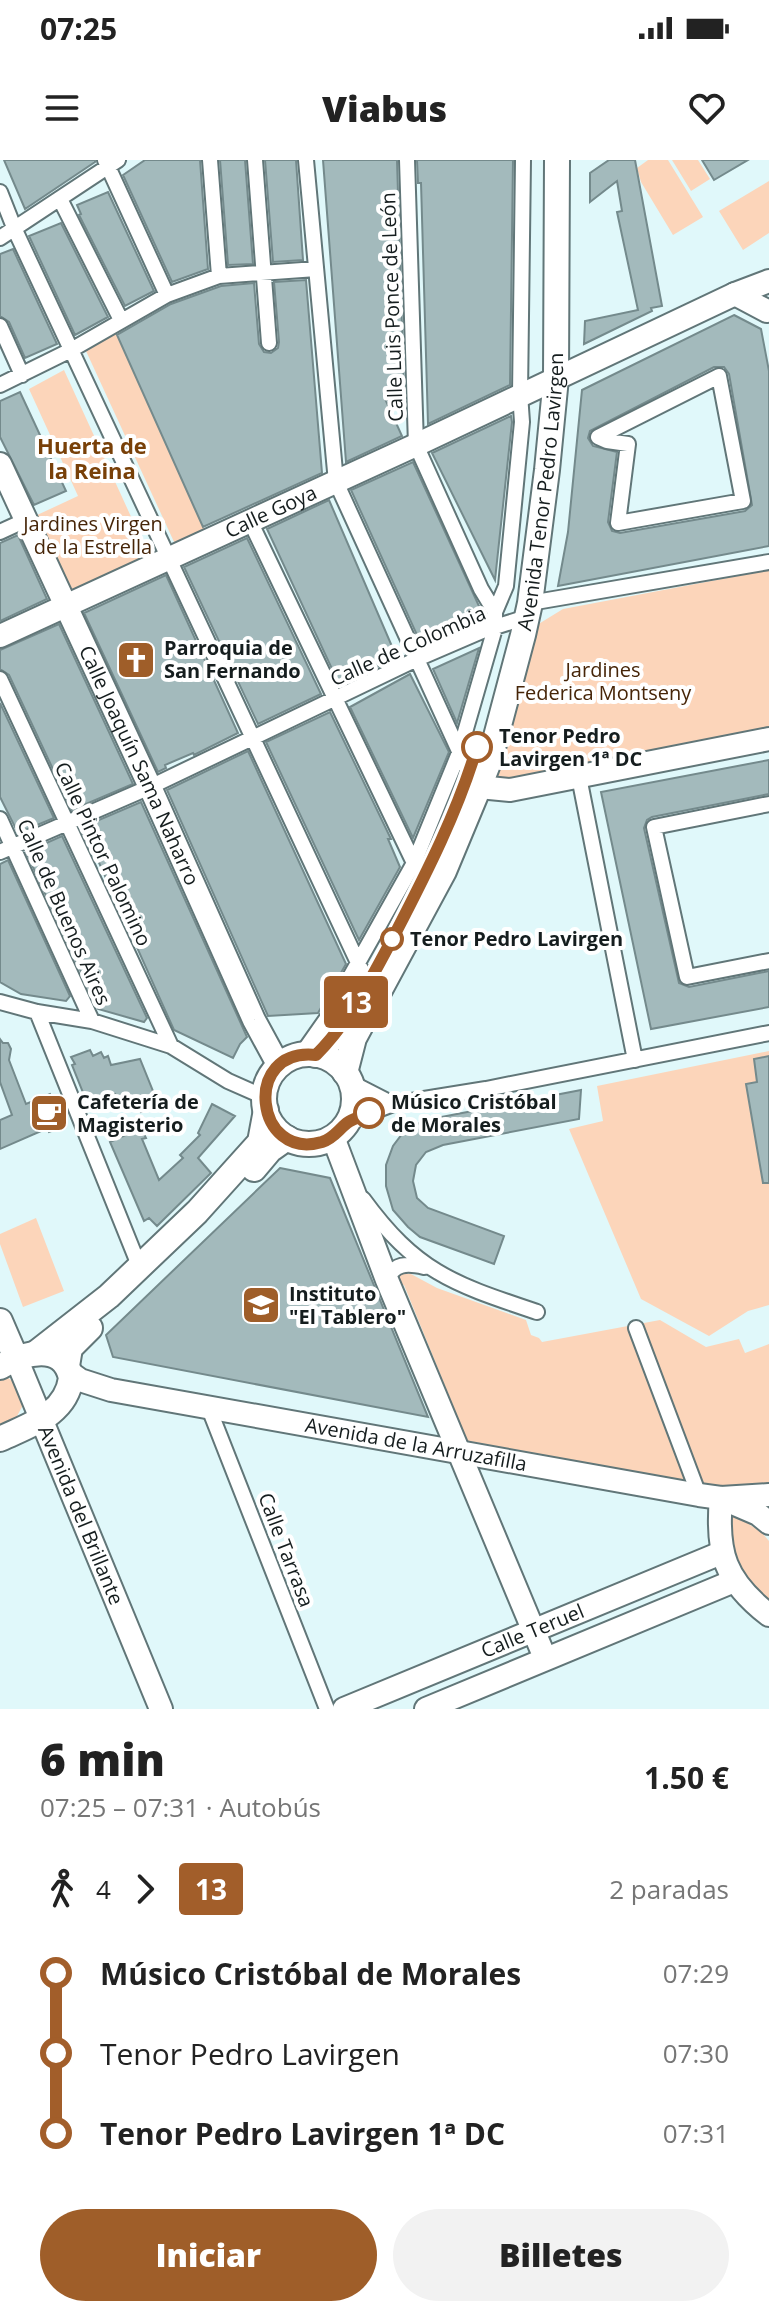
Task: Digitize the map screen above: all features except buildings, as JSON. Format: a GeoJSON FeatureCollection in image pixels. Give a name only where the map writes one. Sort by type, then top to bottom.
{"type":"FeatureCollection","features":[{"type":"Feature","properties":{"kind":"main road","name":"Avenida Tenor Pedro Lavirgen"},"geometry":{"type":"LineString","coordinates":[[538,385],[542,160]]}},
{"type":"Feature","properties":{"kind":"main road","name":"Avenida Tenor Pedro Lavirgen"},"geometry":{"type":"LineString","coordinates":[[309,1055],[336,1035],[363,974],[469,771],[490,759],[512,616],[538,385],[557,160]]}},
{"type":"Feature","properties":{"kind":"main road","name":"Avenida Tenor Pedro Lavirgen"},"geometry":{"type":"LineString","coordinates":[[348,1078],[354,1038],[444,871],[469,771]]}},
{"type":"Feature","properties":{"kind":"main road"},"geometry":{"type":"LineString","coordinates":[[17,1359],[109,1296],[197,1212],[255,1149],[262,1137],[265,1104],[271,1075],[279,1066],[309,1055],[327,1058],[348,1078],[354,1103],[340,1130],[310,1144],[287,1138],[271,1123],[265,1104]]}},
{"type":"Feature","properties":{"kind":"main road"},"geometry":{"type":"LineString","coordinates":[[45,1418],[67,1392],[71,1378],[68,1369],[70,1348],[80,1335],[157,1270],[211,1217],[270,1150],[287,1138]]}},
{"type":"Feature","properties":{"kind":"main road","name":"Avenida del Brillante"},"geometry":{"type":"LineString","coordinates":[[0,1321],[17,1359]]}},
{"type":"Feature","properties":{"kind":"main road","name":"Avenida de la Arruzafilla"},"geometry":{"type":"LineString","coordinates":[[17,1359],[55,1356],[68,1369]]}},
{"type":"Feature","properties":{"kind":"main road","name":"Avenida de la Arruzafilla"},"geometry":{"type":"LineString","coordinates":[[0,1439],[45,1418]]}},
{"type":"Feature","properties":{"kind":"street"},"geometry":{"type":"LineString","coordinates":[[210,160],[219,276]]}},
{"type":"Feature","properties":{"kind":"street"},"geometry":{"type":"LineString","coordinates":[[255,160],[269,343]]}},
{"type":"Feature","properties":{"kind":"street"},"geometry":{"type":"LineString","coordinates":[[306,160],[336,482],[469,771],[510,790],[769,739]]}},
{"type":"Feature","properties":{"kind":"street","name":"Calle Luis Ponce de León"},"geometry":{"type":"LineString","coordinates":[[407,160],[416,445],[481,589],[512,616]]}},
{"type":"Feature","properties":{"kind":"street"},"geometry":{"type":"LineString","coordinates":[[523,160],[538,385]]}},
{"type":"Feature","properties":{"kind":"street"},"geometry":{"type":"LineString","coordinates":[[0,238],[110,162],[167,295]]}},
{"type":"Feature","properties":{"kind":"street"},"geometry":{"type":"LineString","coordinates":[[0,192],[363,974]]}},
{"type":"Feature","properties":{"kind":"street"},"geometry":{"type":"LineString","coordinates":[[60,199],[121,320]]}},
{"type":"Feature","properties":{"kind":"street"},"geometry":{"type":"LineString","coordinates":[[0,385],[71,350],[167,295],[219,276],[316,269]]}},
{"type":"Feature","properties":{"kind":"street"},"geometry":{"type":"LineString","coordinates":[[768,312],[763,294],[769,282]]}},
{"type":"Feature","properties":{"kind":"street","name":"Calle Goya"},"geometry":{"type":"LineString","coordinates":[[0,636],[735,294],[769,282]]}},
{"type":"Feature","properties":{"kind":"street"},"geometry":{"type":"LineString","coordinates":[[735,294],[768,312]]}},
{"type":"Feature","properties":{"kind":"street"},"geometry":{"type":"LineString","coordinates":[[0,326],[22,375]]}},
{"type":"Feature","properties":{"kind":"street"},"geometry":{"type":"LineString","coordinates":[[719,376],[743,501],[618,523],[628,444],[598,437],[719,376]]}},
{"type":"Feature","properties":{"kind":"street","name":"Calle Joaquín Sama Naharro"},"geometry":{"type":"LineString","coordinates":[[0,464],[254,1020],[279,1066]]}},
{"type":"Feature","properties":{"kind":"street"},"geometry":{"type":"LineString","coordinates":[[0,532],[26,520]]}},
{"type":"Feature","properties":{"kind":"street"},"geometry":{"type":"LineString","coordinates":[[250,521],[334,700],[420,868]]}},
{"type":"Feature","properties":{"kind":"street","name":"Calle de Colombia"},"geometry":{"type":"LineString","coordinates":[[6,849],[150,787],[512,616],[769,562]]}},
{"type":"Feature","properties":{"kind":"street","name":"Avenida Tenor Pedro Lavirgen"},"geometry":{"type":"LineString","coordinates":[[469,771],[512,616]]}},
{"type":"Feature","properties":{"kind":"street","name":"Calle Pintor Palomino"},"geometry":{"type":"LineString","coordinates":[[0,679],[171,1046]]}},
{"type":"Feature","properties":{"kind":"street"},"geometry":{"type":"LineString","coordinates":[[579,777],[635,1060]]}},
{"type":"Feature","properties":{"kind":"street"},"geometry":{"type":"LineString","coordinates":[[769,804],[654,827],[687,977],[769,961]]}},
{"type":"Feature","properties":{"kind":"street","name":"Calle de Buenos Aires"},"geometry":{"type":"LineString","coordinates":[[0,819],[6,849],[92,1021]]}},
{"type":"Feature","properties":{"kind":"street"},"geometry":{"type":"LineString","coordinates":[[0,1002],[92,1021],[171,1046],[265,1104]]}},
{"type":"Feature","properties":{"kind":"street"},"geometry":{"type":"LineString","coordinates":[[37,1012],[140,1268]]}},
{"type":"Feature","properties":{"kind":"street"},"geometry":{"type":"LineString","coordinates":[[545,1658],[387,1280],[353,1185],[340,1130],[393,1104],[769,1033]]}},
{"type":"Feature","properties":{"kind":"street"},"geometry":{"type":"LineString","coordinates":[[348,1078],[393,1104]]}},
{"type":"Feature","properties":{"kind":"street"},"geometry":{"type":"LineString","coordinates":[[353,1185],[382,1225],[428,1268],[458,1284],[537,1312]]}},
{"type":"Feature","properties":{"kind":"street"},"geometry":{"type":"LineString","coordinates":[[387,1280],[390,1272],[403,1264],[428,1268]]}},
{"type":"Feature","properties":{"kind":"street"},"geometry":{"type":"LineString","coordinates":[[636,1328],[710,1496],[719,1521],[721,1553],[734,1581],[769,1615]]}},
{"type":"Feature","properties":{"kind":"street","name":"Avenida del Brillante"},"geometry":{"type":"LineString","coordinates":[[17,1359],[45,1418],[161,1709]]}},
{"type":"Feature","properties":{"kind":"street","name":"Avenida de la Arruzafilla"},"geometry":{"type":"LineString","coordinates":[[68,1369],[80,1380],[111,1390],[710,1496],[758,1514],[769,1523]]}},
{"type":"Feature","properties":{"kind":"street","name":"Avenida de la Arruzafilla"},"geometry":{"type":"LineString","coordinates":[[45,1418],[81,1397],[111,1390]]}},
{"type":"Feature","properties":{"kind":"street","name":"Calle Tarrasa"},"geometry":{"type":"LineString","coordinates":[[208,1406],[327,1709]]}},
{"type":"Feature","properties":{"kind":"street","name":"Avenida de la Arruzafilla"},"geometry":{"type":"LineString","coordinates":[[710,1496],[769,1495]]}},
{"type":"Feature","properties":{"kind":"street","name":"Calle Teruel"},"geometry":{"type":"LineString","coordinates":[[344,1709],[721,1553]]}},
{"type":"Feature","properties":{"kind":"street","name":"Calle Teruel"},"geometry":{"type":"LineString","coordinates":[[426,1709],[734,1581]]}},
{"type":"Feature","properties":{"kind":"green space"},"geometry":{"type":"Polygon","coordinates":[[[648,160],[668,160],[703,217],[673,235],[641,182],[637,168],[648,160]]]}},
{"type":"Feature","properties":{"kind":"green space"},"geometry":{"type":"Polygon","coordinates":[[[672,160],[698,160],[710,179],[691,191],[672,160]]]}},
{"type":"Feature","properties":{"kind":"green space"},"geometry":{"type":"Polygon","coordinates":[[[769,181],[769,233],[743,250],[719,211],[769,181]]]}},
{"type":"Feature","properties":{"kind":"green space","name":"Jardines Virgen de la Estrella"},"geometry":{"type":"Polygon","coordinates":[[[116,333],[205,530],[175,544],[86,351],[116,333]]]}},
{"type":"Feature","properties":{"kind":"green space","name":"Jardines Virgen de la Estrella"},"geometry":{"type":"Polygon","coordinates":[[[64,370],[149,556],[70,591],[35,516],[78,496],[29,389],[64,370]]]}},
{"type":"Feature","properties":{"kind":"green space","name":"Jardines Federica Montseny"},"geometry":{"type":"Polygon","coordinates":[[[769,570],[769,729],[517,780],[497,780],[493,769],[532,628],[563,609],[769,570]]]}},
{"type":"Feature","properties":{"kind":"green space"},"geometry":{"type":"Polygon","coordinates":[[[769,1051],[769,1305],[748,1311],[709,1336],[641,1299],[569,1129],[603,1121],[597,1086],[769,1051]]]}},
{"type":"Feature","properties":{"kind":"green space"},"geometry":{"type":"Polygon","coordinates":[[[36,1218],[64,1291],[23,1307],[0,1244],[0,1234],[36,1218]]]}},
{"type":"Feature","properties":{"kind":"green space"},"geometry":{"type":"Polygon","coordinates":[[[403,1273],[526,1320],[531,1335],[542,1342],[660,1320],[706,1347],[739,1339],[745,1353],[769,1344],[769,1491],[750,1492],[463,1440],[453,1420],[458,1418],[404,1285],[398,1286],[399,1276],[403,1273]]]}},
{"type":"Feature","properties":{"kind":"green space"},"geometry":{"type":"Polygon","coordinates":[[[0,1377],[7,1377],[15,1383],[23,1405],[16,1418],[0,1425],[0,1377]]]}},
{"type":"Feature","properties":{"kind":"green space"},"geometry":{"type":"Polygon","coordinates":[[[729,1513],[762,1533],[769,1541],[769,1605],[753,1592],[731,1553],[729,1513]]]}},
{"type":"Feature","properties":{"kind":"bus line","name":"13"},"geometry":{"type":"LineString","coordinates":[[369,1113],[347,1122],[333,1137],[322,1142],[298,1143],[287,1138],[271,1123],[264,1097],[266,1086],[271,1075],[289,1059],[316,1055],[336,1035],[368,984],[426,874],[477,747]]}},
{"type":"Feature","properties":{"kind":"place","name":"Parroquia de San Fernando"},"geometry":{"type":"Point","coordinates":[136,660]}},
{"type":"Feature","properties":{"kind":"place","name":"Tenor Pedro Lavirgen 1ª DC"},"geometry":{"type":"Point","coordinates":[477,747]}},
{"type":"Feature","properties":{"kind":"place","name":"Tenor Pedro Lavirgen"},"geometry":{"type":"Point","coordinates":[392,939]}},
{"type":"Feature","properties":{"kind":"place","name":"Cafetería de Magisterio"},"geometry":{"type":"Point","coordinates":[49,1113]}},
{"type":"Feature","properties":{"kind":"place","name":"Músico Cristóbal de Morales"},"geometry":{"type":"Point","coordinates":[369,1113]}},
{"type":"Feature","properties":{"kind":"place","name":"Instituto \"El Tablero\""},"geometry":{"type":"Point","coordinates":[261,1305]}},
{"type":"Feature","properties":{"kind":"district","name":"Huerta de la Reina"},"geometry":{"type":"Point","coordinates":[92,458]}}]}
